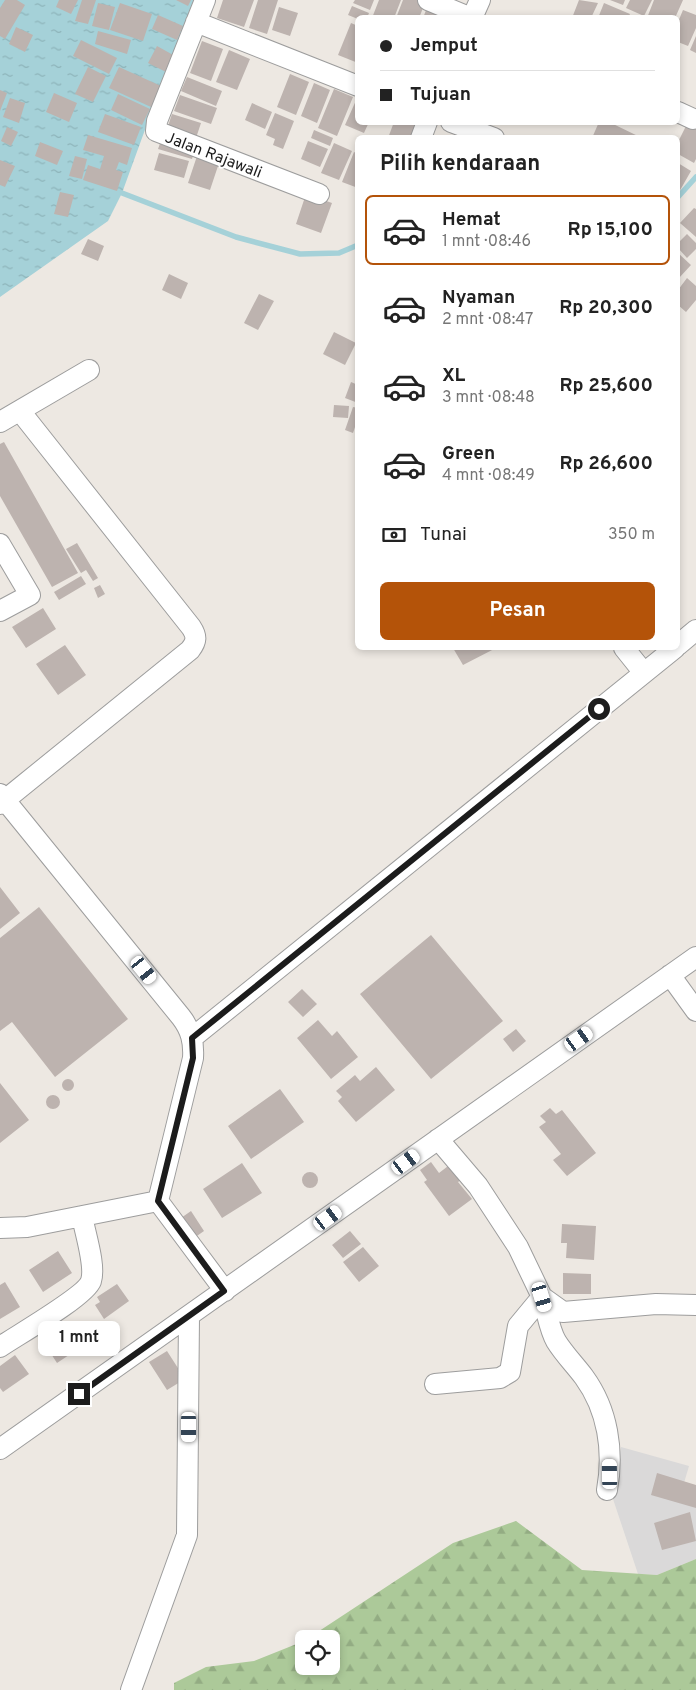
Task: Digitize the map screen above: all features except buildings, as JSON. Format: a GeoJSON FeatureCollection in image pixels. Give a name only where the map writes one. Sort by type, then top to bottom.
{"type":"FeatureCollection","features":[{"type":"Feature","properties":{"kind":"street","name":"Jalan Rajawali"},"geometry":{"type":"LineString","coordinates":[[205,0],[157,122],[156,131],[319,194]]}},
{"type":"Feature","properties":{"kind":"street"},"geometry":{"type":"LineString","coordinates":[[428,0],[465,15]]}},
{"type":"Feature","properties":{"kind":"street"},"geometry":{"type":"LineString","coordinates":[[473,15],[480,0]]}},
{"type":"Feature","properties":{"kind":"street"},"geometry":{"type":"LineString","coordinates":[[196,22],[355,85]]}},
{"type":"Feature","properties":{"kind":"street"},"geometry":{"type":"LineString","coordinates":[[459,125],[486,135]]}},
{"type":"Feature","properties":{"kind":"street"},"geometry":{"type":"LineString","coordinates":[[0,422],[89,370]]}},
{"type":"Feature","properties":{"kind":"street"},"geometry":{"type":"LineString","coordinates":[[20,411],[196,634],[196,642],[2,800],[182,1016],[192,1038],[193,1058],[158,1201]]}},
{"type":"Feature","properties":{"kind":"street"},"geometry":{"type":"LineString","coordinates":[[0,544],[30,595],[0,611]]}},
{"type":"Feature","properties":{"kind":"street"},"geometry":{"type":"LineString","coordinates":[[680,643],[696,630]]}},
{"type":"Feature","properties":{"kind":"street"},"geometry":{"type":"LineString","coordinates":[[626,650],[644,673]]}},
{"type":"Feature","properties":{"kind":"street"},"geometry":{"type":"LineString","coordinates":[[192,1038],[671,650]]}},
{"type":"Feature","properties":{"kind":"street"},"geometry":{"type":"LineString","coordinates":[[0,1449],[696,957]]}},
{"type":"Feature","properties":{"kind":"street"},"geometry":{"type":"LineString","coordinates":[[670,975],[696,1011]]}},
{"type":"Feature","properties":{"kind":"street"},"geometry":{"type":"LineString","coordinates":[[438,1139],[478,1186],[518,1247],[542,1297],[555,1340],[585,1378],[598,1400],[605,1419],[610,1446],[610,1474],[607,1490]]}},
{"type":"Feature","properties":{"kind":"street"},"geometry":{"type":"LineString","coordinates":[[0,1228],[27,1227],[158,1201]]}},
{"type":"Feature","properties":{"kind":"street"},"geometry":{"type":"LineString","coordinates":[[158,1201],[224,1291]]}},
{"type":"Feature","properties":{"kind":"street"},"geometry":{"type":"LineString","coordinates":[[0,1347],[80,1295],[91,1283],[92,1271],[82,1216]]}},
{"type":"Feature","properties":{"kind":"street"},"geometry":{"type":"LineString","coordinates":[[542,1297],[564,1312],[656,1304],[696,1305]]}},
{"type":"Feature","properties":{"kind":"street"},"geometry":{"type":"LineString","coordinates":[[435,1384],[500,1378],[510,1372],[518,1326],[542,1297]]}},
{"type":"Feature","properties":{"kind":"street"},"geometry":{"type":"LineString","coordinates":[[131,1690],[187,1535],[189,1316]]}},
{"type":"Feature","properties":{"kind":"shaded area"},"geometry":{"type":"Polygon","coordinates":[[[621,1447],[689,1466],[681,1493],[696,1498],[696,1559],[657,1575],[638,1574],[612,1496],[621,1447]]]}},
{"type":"Feature","properties":{"kind":"green space"},"geometry":{"type":"Polygon","coordinates":[[[516,1521],[582,1570],[657,1575],[696,1559],[696,1690],[174,1690],[174,1683],[206,1667],[254,1661],[295,1645],[295,1675],[340,1675],[340,1630],[321,1630],[453,1543],[516,1521]]]}},
{"type":"Feature","properties":{"kind":"water"},"geometry":{"type":"Polygon","coordinates":[[[0,0],[196,0],[166,72],[122,193],[108,221],[0,297],[0,0]]]}},
{"type":"Feature","properties":{"kind":"waterway"},"geometry":{"type":"LineString","coordinates":[[680,195],[696,177]]}},
{"type":"Feature","properties":{"kind":"waterway"},"geometry":{"type":"LineString","coordinates":[[122,193],[236,237],[300,254],[339,253],[355,246]]}},
{"type":"Feature","properties":{"kind":"route"},"geometry":{"type":"LineString","coordinates":[[79,1394],[224,1291],[158,1201],[193,1058],[192,1038],[599,709]]}}]}
